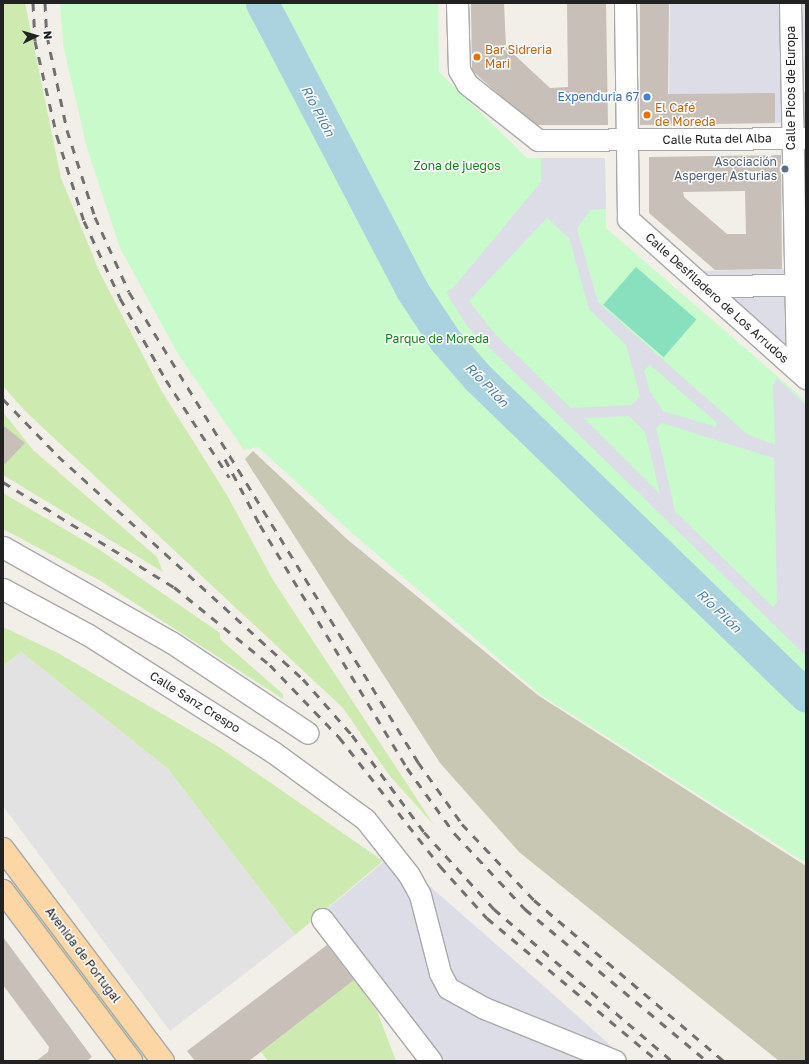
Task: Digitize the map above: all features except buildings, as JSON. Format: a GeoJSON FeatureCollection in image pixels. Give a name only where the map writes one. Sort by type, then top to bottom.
{"type":"FeatureCollection","features":[{"type":"Feature","properties":{"kind":"main road","name":"Avenida de Portugal"},"geometry":{"type":"LineString","coordinates":[[5,856],[163,1061]]}},
{"type":"Feature","properties":{"kind":"main road","name":"Avenida de Portugal"},"geometry":{"type":"LineString","coordinates":[[3,891],[131,1061]]}},
{"type":"Feature","properties":{"kind":"street","name":"Calle Ruta del Alba"},"geometry":{"type":"LineString","coordinates":[[457,3],[459,70],[467,84],[538,140],[798,138]]}},
{"type":"Feature","properties":{"kind":"street"},"geometry":{"type":"LineString","coordinates":[[625,3],[627,140]]}},
{"type":"Feature","properties":{"kind":"street","name":"Calle Picos de Europa"},"geometry":{"type":"LineString","coordinates":[[790,3],[798,138],[801,285],[797,356],[799,371]]}},
{"type":"Feature","properties":{"kind":"street","name":"Calle Desfiladero de Los Arrudos"},"geometry":{"type":"LineString","coordinates":[[627,140],[628,219],[799,371]]}},
{"type":"Feature","properties":{"kind":"street"},"geometry":{"type":"LineString","coordinates":[[705,286],[801,285]]}},
{"type":"Feature","properties":{"kind":"street"},"geometry":{"type":"LineString","coordinates":[[3,546],[171,642],[308,733]]}},
{"type":"Feature","properties":{"kind":"street","name":"Calle Sanz Crespo"},"geometry":{"type":"LineString","coordinates":[[3,588],[87,634],[273,752],[377,832],[420,895],[440,973],[448,988],[484,1008],[615,1061]]}},
{"type":"Feature","properties":{"kind":"street"},"geometry":{"type":"LineString","coordinates":[[322,918],[431,1061]]}},
{"type":"Feature","properties":{"kind":"shaded area"},"geometry":{"type":"Polygon","coordinates":[[[670,3],[806,3],[804,123],[775,123],[774,93],[669,94],[670,3]]]}},
{"type":"Feature","properties":{"kind":"shaded area"},"geometry":{"type":"Polygon","coordinates":[[[541,158],[605,158],[606,209],[590,210],[577,229],[598,302],[747,434],[775,445],[773,385],[777,378],[806,405],[806,656],[467,326],[446,292],[454,287],[541,182],[541,158]],[[547,218],[469,301],[496,335],[571,408],[631,405],[640,396],[626,345],[589,309],[569,238],[547,218]],[[650,365],[644,370],[650,392],[663,411],[716,427],[717,423],[650,365]],[[629,416],[584,418],[660,494],[645,432],[629,416]],[[662,423],[656,428],[675,511],[773,607],[777,602],[774,458],[662,423]]]}},
{"type":"Feature","properties":{"kind":"shaded area"},"geometry":{"type":"Polygon","coordinates":[[[782,269],[806,271],[806,378],[688,271],[782,269]]]}},
{"type":"Feature","properties":{"kind":"shaded area"},"geometry":{"type":"Polygon","coordinates":[[[253,451],[348,540],[539,696],[806,866],[806,1061],[779,1061],[519,852],[440,763],[245,459],[253,451]]]}},
{"type":"Feature","properties":{"kind":"shaded area"},"geometry":{"type":"Polygon","coordinates":[[[21,652],[167,768],[295,935],[170,1031],[3,806],[3,666],[21,652]]]}},
{"type":"Feature","properties":{"kind":"shaded area"},"geometry":{"type":"Polygon","coordinates":[[[393,854],[628,1061],[444,1061],[327,909],[393,854]]]}},
{"type":"Feature","properties":{"kind":"green space"},"geometry":{"type":"Polygon","coordinates":[[[3,3],[25,3],[61,178],[100,273],[161,390],[227,495],[273,580],[434,825],[389,775],[343,708],[24,410],[3,386],[3,3]]]}},
{"type":"Feature","properties":{"kind":"green space","name":"Parque de Moreda"},"geometry":{"type":"Polygon","coordinates":[[[60,3],[438,3],[439,72],[527,158],[605,158],[606,228],[806,401],[806,863],[541,695],[352,533],[258,447],[244,450],[178,354],[120,248],[87,148],[63,45],[60,3]]]}},
{"type":"Feature","properties":{"kind":"green space"},"geometry":{"type":"Polygon","coordinates":[[[636,267],[696,319],[664,357],[603,305],[636,267]]]}},
{"type":"Feature","properties":{"kind":"green space"},"geometry":{"type":"Polygon","coordinates":[[[3,412],[33,450],[157,557],[163,572],[3,475],[3,412]]]}},
{"type":"Feature","properties":{"kind":"green space"},"geometry":{"type":"Polygon","coordinates":[[[3,493],[100,550],[220,633],[220,639],[283,694],[283,699],[99,580],[3,529],[3,493]]]}},
{"type":"Feature","properties":{"kind":"green space"},"geometry":{"type":"Polygon","coordinates":[[[3,627],[58,653],[219,747],[383,861],[295,935],[167,768],[21,652],[3,666],[3,627]]]}},
{"type":"Feature","properties":{"kind":"green space"},"geometry":{"type":"Polygon","coordinates":[[[16,878],[153,1060],[144,1061],[10,883],[16,878]]]}},
{"type":"Feature","properties":{"kind":"green space"},"geometry":{"type":"Polygon","coordinates":[[[354,980],[377,1011],[396,1061],[268,1061],[261,1052],[354,980]]]}},
{"type":"Feature","properties":{"kind":"water"},"geometry":{"type":"Polygon","coordinates":[[[779,656],[806,682],[806,708],[765,670],[779,656]]]}},
{"type":"Feature","properties":{"kind":"waterway","name":"Río Pilón"},"geometry":{"type":"LineString","coordinates":[[262,3],[412,290],[445,340],[477,377],[806,696]]}},
{"type":"Feature","properties":{"kind":"railway"},"geometry":{"type":"LineString","coordinates":[[33,3],[35,41],[57,136],[84,221],[120,298],[166,380],[229,477]]}},
{"type":"Feature","properties":{"kind":"railway"},"geometry":{"type":"LineString","coordinates":[[45,3],[47,36],[67,130],[95,217],[129,292],[418,762],[462,824],[534,900],[724,1061]]}},
{"type":"Feature","properties":{"kind":"railway"},"geometry":{"type":"LineString","coordinates":[[3,399],[58,456],[303,679],[352,735],[424,832],[494,909],[672,1061]]}},
{"type":"Feature","properties":{"kind":"railway"},"geometry":{"type":"LineString","coordinates":[[225,459],[260,525],[407,768],[455,834],[525,909],[707,1061]]}},
{"type":"Feature","properties":{"kind":"railway"},"geometry":{"type":"LineString","coordinates":[[3,482],[174,587],[270,665],[339,737],[440,866],[487,918],[658,1061]]}},
{"type":"Feature","properties":{"kind":"place","name":"Bar Sidreria Mari"},"geometry":{"type":"Point","coordinates":[477,57]}},
{"type":"Feature","properties":{"kind":"place","name":"Expenduria 67"},"geometry":{"type":"Point","coordinates":[647,97]}},
{"type":"Feature","properties":{"kind":"place","name":"El Café de Moreda"},"geometry":{"type":"Point","coordinates":[647,115]}},
{"type":"Feature","properties":{"kind":"place","name":"Asociación Asperger Asturias"},"geometry":{"type":"Point","coordinates":[785,169]}},
{"type":"Feature","properties":{"kind":"park label","name":"Zona de juegos"},"geometry":{"type":"Point","coordinates":[457,166]}}]}
